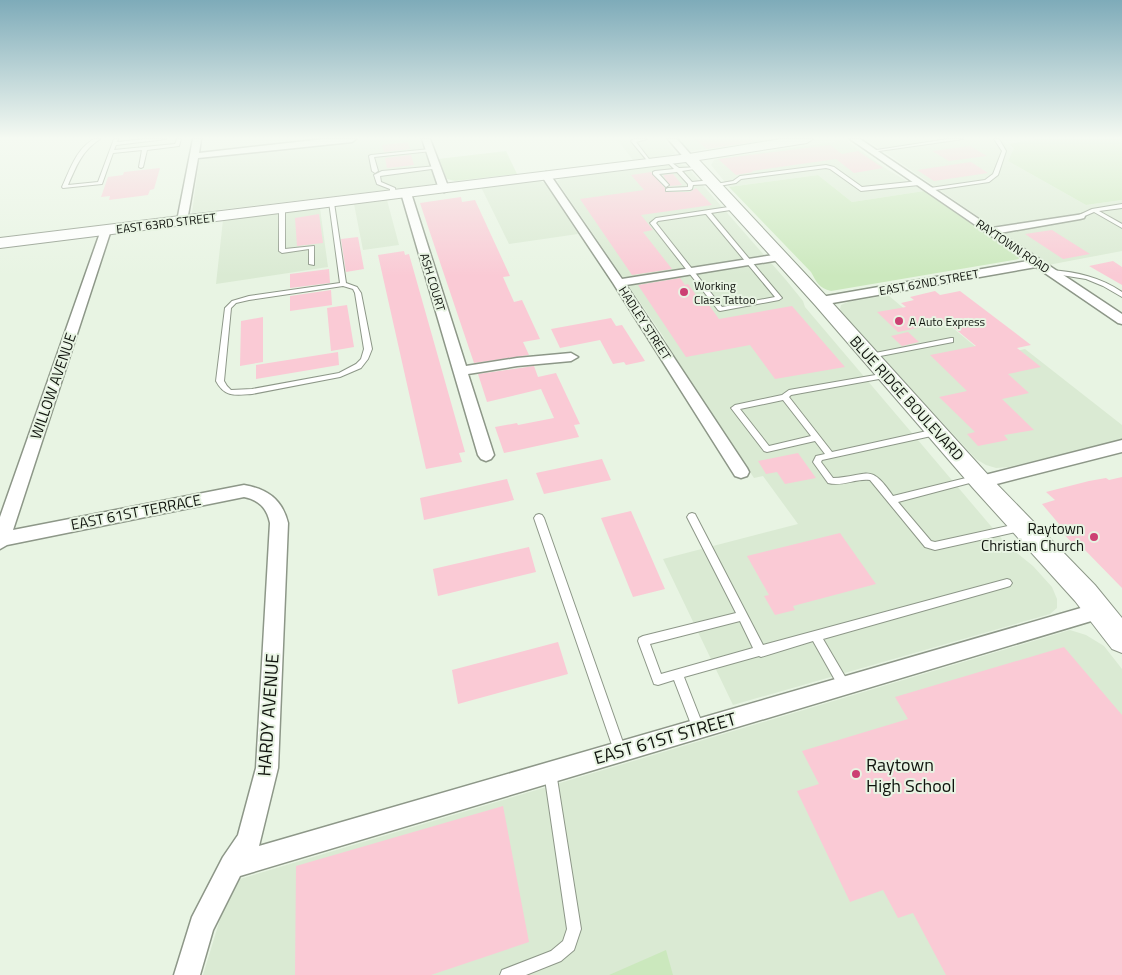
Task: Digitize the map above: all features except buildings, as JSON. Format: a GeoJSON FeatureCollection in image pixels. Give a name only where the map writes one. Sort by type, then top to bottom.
{"type":"FeatureCollection","features":[{"type":"Feature","properties":{"kind":"street"},"geometry":{"type":"LineString","coordinates":[[182,221],[188,184]]}},
{"type":"Feature","properties":{"kind":"street"},"geometry":{"type":"LineString","coordinates":[[443,184],[444,189]]}},
{"type":"Feature","properties":{"kind":"street","name":"EAST 63RD STREET"},"geometry":{"type":"LineString","coordinates":[[0,243],[479,184]]}},
{"type":"Feature","properties":{"kind":"street","name":"HADLEY STREET"},"geometry":{"type":"LineString","coordinates":[[552,184],[619,283],[741,472]]}},
{"type":"Feature","properties":{"kind":"street","name":"BLUE RIDGE BOULEVARD"},"geometry":{"type":"LineString","coordinates":[[713,184],[821,301],[979,480],[1085,594],[1122,640]]}},
{"type":"Feature","properties":{"kind":"street","name":"RAYTOWN ROAD"},"geometry":{"type":"LineString","coordinates":[[921,184],[1122,320]]}},
{"type":"Feature","properties":{"kind":"street","name":"ASH COURT"},"geometry":{"type":"LineString","coordinates":[[399,194],[460,371],[486,454]]}},
{"type":"Feature","properties":{"kind":"street"},"geometry":{"type":"LineString","coordinates":[[991,231],[1080,216]]}},
{"type":"Feature","properties":{"kind":"street","name":"WILLOW AVENUE"},"geometry":{"type":"LineString","coordinates":[[1,541],[106,230]]}},
{"type":"Feature","properties":{"kind":"street"},"geometry":{"type":"LineString","coordinates":[[619,283],[780,257]]}},
{"type":"Feature","properties":{"kind":"street","name":"EAST 62ND STREET"},"geometry":{"type":"LineString","coordinates":[[821,301],[1038,263]]}},
{"type":"Feature","properties":{"kind":"street"},"geometry":{"type":"LineString","coordinates":[[460,371],[518,362],[571,358]]}},
{"type":"Feature","properties":{"kind":"street"},"geometry":{"type":"LineString","coordinates":[[979,480],[1122,446]]}},
{"type":"Feature","properties":{"kind":"street","name":"EAST 61ST TERRACE"},"geometry":{"type":"LineString","coordinates":[[1,541],[244,491],[255,493],[270,501]]}},
{"type":"Feature","properties":{"kind":"street","name":"HARDY AVENUE"},"geometry":{"type":"LineString","coordinates":[[187,975],[201,926],[232,866],[250,840],[267,768],[279,523],[277,513],[270,501]]}},
{"type":"Feature","properties":{"kind":"street","name":"EAST 61ST STREET"},"geometry":{"type":"LineString","coordinates":[[232,866],[1098,610]]}},
{"type":"Feature","properties":{"kind":"lane"},"geometry":{"type":"LineString","coordinates":[[67,184],[65,188],[90,184]]}},
{"type":"Feature","properties":{"kind":"lane"},"geometry":{"type":"LineString","coordinates":[[383,184],[392,188],[399,194]]}},
{"type":"Feature","properties":{"kind":"lane"},"geometry":{"type":"LineString","coordinates":[[664,184],[667,188],[690,188],[689,184]]}},
{"type":"Feature","properties":{"kind":"lane"},"geometry":{"type":"LineString","coordinates":[[855,184],[861,189],[904,184]]}},
{"type":"Feature","properties":{"kind":"lane"},"geometry":{"type":"LineString","coordinates":[[930,190],[964,184]]}},
{"type":"Feature","properties":{"kind":"lane"},"geometry":{"type":"LineString","coordinates":[[331,202],[343,284]]}},
{"type":"Feature","properties":{"kind":"lane"},"geometry":{"type":"LineString","coordinates":[[1080,216],[1094,210],[1122,206]]}},
{"type":"Feature","properties":{"kind":"lane"},"geometry":{"type":"LineString","coordinates":[[282,208],[282,251],[312,247],[312,264]]}},
{"type":"Feature","properties":{"kind":"lane"},"geometry":{"type":"LineString","coordinates":[[707,212],[779,298],[720,309],[653,223],[656,220],[707,212],[735,208]]}},
{"type":"Feature","properties":{"kind":"lane"},"geometry":{"type":"LineString","coordinates":[[1094,210],[1122,226]]}},
{"type":"Feature","properties":{"kind":"lane"},"geometry":{"type":"LineString","coordinates":[[1051,272],[1072,273],[1095,278],[1122,295]]}},
{"type":"Feature","properties":{"kind":"lane"},"geometry":{"type":"LineString","coordinates":[[343,284],[355,288],[358,293],[368,349],[367,357],[362,364],[353,371],[340,375],[250,392],[230,392],[223,387],[220,381],[228,308],[234,302],[249,298],[343,284]]}},
{"type":"Feature","properties":{"kind":"lane"},"geometry":{"type":"LineString","coordinates":[[870,356],[950,340]]}},
{"type":"Feature","properties":{"kind":"lane"},"geometry":{"type":"LineString","coordinates":[[817,438],[767,449],[735,408],[785,397],[789,393],[887,376]]}},
{"type":"Feature","properties":{"kind":"lane"},"geometry":{"type":"LineString","coordinates":[[785,397],[831,456]]}},
{"type":"Feature","properties":{"kind":"lane"},"geometry":{"type":"LineString","coordinates":[[936,432],[819,458],[816,462],[831,481],[837,482],[868,475],[873,478],[928,544],[935,546],[1023,527]]}},
{"type":"Feature","properties":{"kind":"lane"},"geometry":{"type":"LineString","coordinates":[[891,500],[979,480]]}},
{"type":"Feature","properties":{"kind":"lane"},"geometry":{"type":"LineString","coordinates":[[692,517],[761,652]]}},
{"type":"Feature","properties":{"kind":"lane"},"geometry":{"type":"LineString","coordinates":[[538,518],[620,751]]}},
{"type":"Feature","properties":{"kind":"lane"},"geometry":{"type":"LineString","coordinates":[[743,616],[643,641],[658,680],[1006,583]]}},
{"type":"Feature","properties":{"kind":"lane"},"geometry":{"type":"LineString","coordinates":[[816,637],[844,685]]}},
{"type":"Feature","properties":{"kind":"lane"},"geometry":{"type":"LineString","coordinates":[[676,674],[698,728]]}},
{"type":"Feature","properties":{"kind":"lane"},"geometry":{"type":"LineString","coordinates":[[507,975],[556,956],[569,945],[574,928],[550,772]]}},
{"type":"Feature","properties":{"kind":"shaded area"},"geometry":{"type":"Polygon","coordinates":[[[196,184],[432,184],[192,213],[196,184]]]}},
{"type":"Feature","properties":{"kind":"shaded area"},"geometry":{"type":"Polygon","coordinates":[[[502,184],[546,184],[578,234],[509,244],[481,187],[502,184]]]}},
{"type":"Feature","properties":{"kind":"shaded area"},"geometry":{"type":"Polygon","coordinates":[[[559,184],[702,184],[786,280],[803,301],[805,307],[1007,545],[1033,566],[1052,587],[1057,599],[1057,608],[1050,614],[733,705],[663,559],[798,524],[763,476],[754,478],[675,360],[663,336],[559,184]]]}},
{"type":"Feature","properties":{"kind":"shaded area"},"geometry":{"type":"Polygon","coordinates":[[[727,184],[748,184],[729,187],[727,184]]]}},
{"type":"Feature","properties":{"kind":"shaded area"},"geometry":{"type":"Polygon","coordinates":[[[830,184],[913,184],[924,191],[852,202],[830,184]]]}},
{"type":"Feature","properties":{"kind":"shaded area"},"geometry":{"type":"Polygon","coordinates":[[[932,184],[1050,184],[1086,205],[1122,200],[1122,251],[1048,265],[932,184]]]}},
{"type":"Feature","properties":{"kind":"shaded area"},"geometry":{"type":"Polygon","coordinates":[[[387,200],[399,245],[363,250],[354,204],[387,200]]]}},
{"type":"Feature","properties":{"kind":"shaded area"},"geometry":{"type":"Polygon","coordinates":[[[320,208],[328,267],[216,284],[223,220],[320,208]]]}},
{"type":"Feature","properties":{"kind":"shaded area"},"geometry":{"type":"Polygon","coordinates":[[[888,295],[927,328],[948,324],[988,357],[1025,349],[1122,425],[1122,440],[1009,467],[996,468],[976,459],[843,315],[840,309],[841,305],[848,302],[888,295]]]}},
{"type":"Feature","properties":{"kind":"shaded area","name":"Raytown High School"},"geometry":{"type":"Polygon","coordinates":[[[1070,630],[1086,635],[1104,646],[1122,669],[1122,975],[203,975],[221,916],[240,879],[1070,630]]]}},
{"type":"Feature","properties":{"kind":"green space"},"geometry":{"type":"Polygon","coordinates":[[[748,184],[830,184],[852,202],[924,191],[1018,256],[1019,259],[831,291],[819,284],[811,272],[729,187],[748,184]]]}},
{"type":"Feature","properties":{"kind":"green space"},"geometry":{"type":"Polygon","coordinates":[[[1050,184],[1122,184],[1122,200],[1086,205],[1050,184]]]}},
{"type":"Feature","properties":{"kind":"green space"},"geometry":{"type":"Polygon","coordinates":[[[666,950],[673,975],[609,975],[666,950]]]}},
{"type":"Feature","properties":{"kind":"place","name":"Working Class Tattoo"},"geometry":{"type":"Point","coordinates":[684,292]}},
{"type":"Feature","properties":{"kind":"place","name":"A Auto Express"},"geometry":{"type":"Point","coordinates":[899,321]}},
{"type":"Feature","properties":{"kind":"place","name":"Raytown Christian Church"},"geometry":{"type":"Point","coordinates":[1094,537]}},
{"type":"Feature","properties":{"kind":"place","name":"Raytown High School"},"geometry":{"type":"Point","coordinates":[856,774]}}]}
